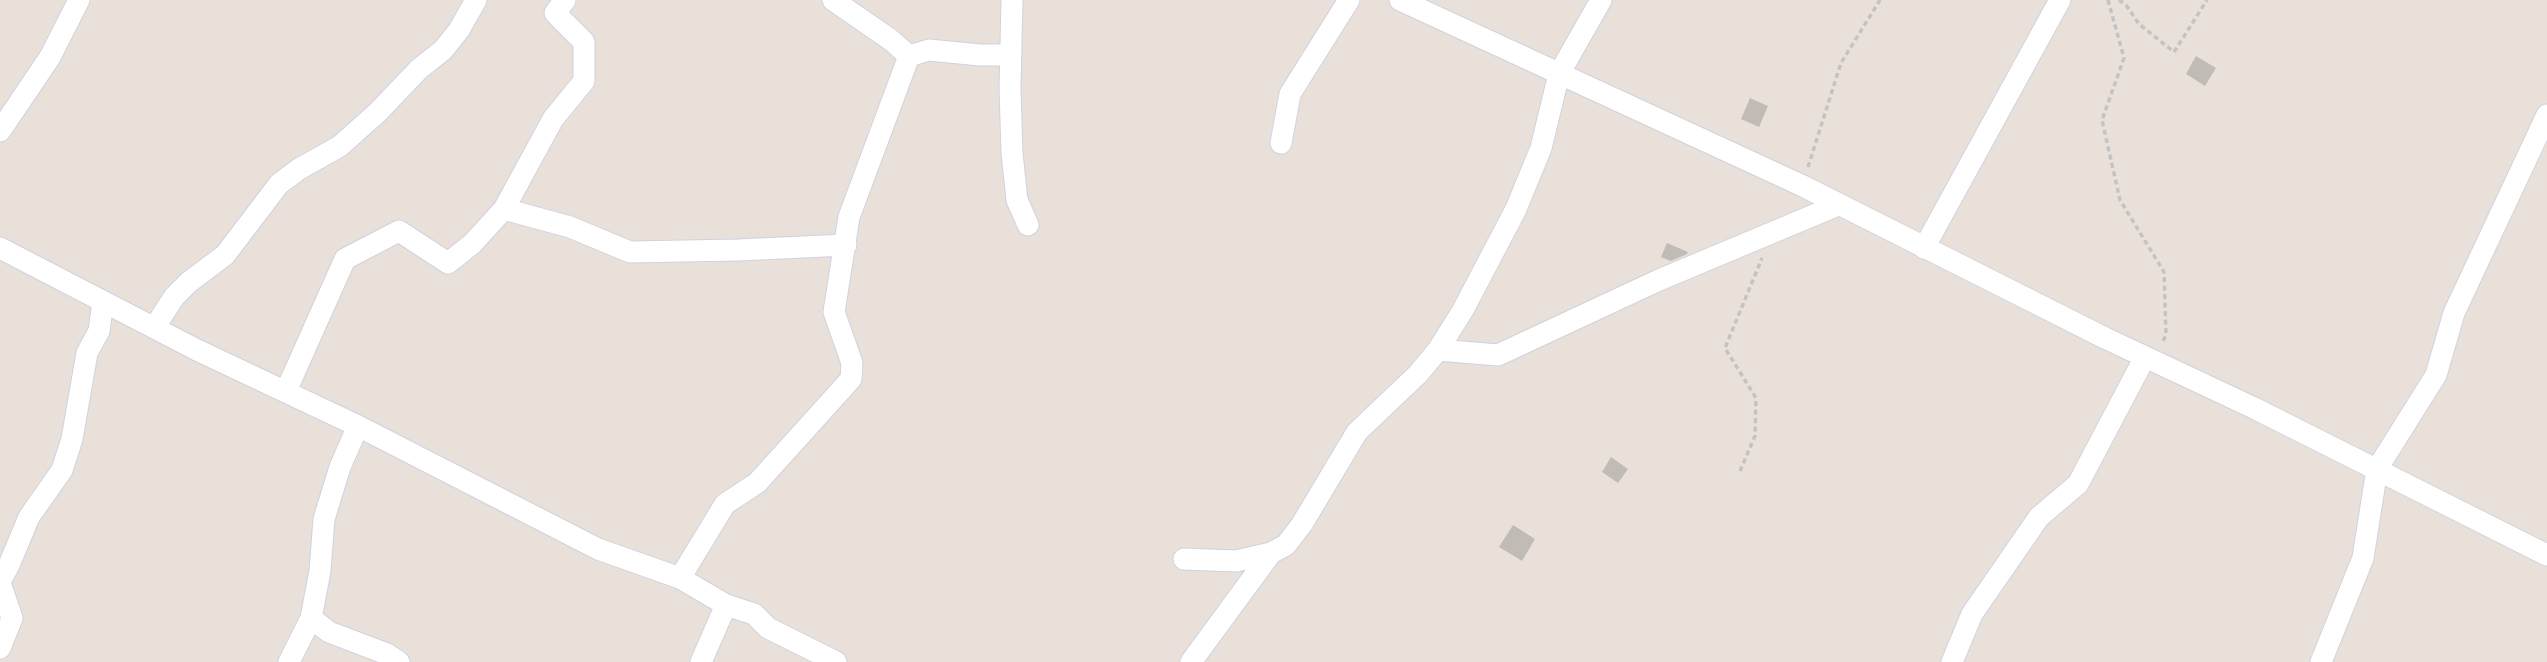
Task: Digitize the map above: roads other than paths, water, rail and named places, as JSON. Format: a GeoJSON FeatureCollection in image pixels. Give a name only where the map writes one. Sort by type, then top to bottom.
{"type":"FeatureCollection","features":[{"type":"Feature","properties":{"kind":"street"},"geometry":{"type":"LineString","coordinates":[[0,131],[50,57],[79,0]]}},
{"type":"Feature","properties":{"kind":"street"},"geometry":{"type":"LineString","coordinates":[[154,328],[174,297],[225,255],[279,184],[299,169],[340,146],[378,112],[419,69],[443,50],[476,0]]}},
{"type":"Feature","properties":{"kind":"street"},"geometry":{"type":"LineString","coordinates":[[286,391],[345,259],[399,231],[448,262],[472,244],[504,209],[553,120],[584,81],[584,42],[555,13],[565,0]]}},
{"type":"Feature","properties":{"kind":"street"},"geometry":{"type":"LineString","coordinates":[[833,0],[891,40],[909,56]]}},
{"type":"Feature","properties":{"kind":"street"},"geometry":{"type":"LineString","coordinates":[[1012,0],[1012,153],[1017,200],[1028,225]]}},
{"type":"Feature","properties":{"kind":"street"},"geometry":{"type":"LineString","coordinates":[[1281,143],[1290,94],[1349,0]]}},
{"type":"Feature","properties":{"kind":"street"},"geometry":{"type":"LineString","coordinates":[[1400,0],[1803,186],[2547,555]]}},
{"type":"Feature","properties":{"kind":"street"},"geometry":{"type":"LineString","coordinates":[[1184,559],[1236,561],[1271,554],[1286,545],[1302,524],[1357,432],[1418,374],[1438,350],[1463,310],[1516,209],[1541,148],[1559,74],[1601,0]]}},
{"type":"Feature","properties":{"kind":"street"},"geometry":{"type":"LineString","coordinates":[[1924,248],[2060,0]]}},
{"type":"Feature","properties":{"kind":"street"},"geometry":{"type":"LineString","coordinates":[[909,56],[929,50],[1011,55]]}},
{"type":"Feature","properties":{"kind":"street"},"geometry":{"type":"LineString","coordinates":[[680,578],[725,503],[757,483],[851,379],[852,363],[834,312],[849,217],[909,56]]}},
{"type":"Feature","properties":{"kind":"street"},"geometry":{"type":"LineString","coordinates":[[2321,662],[2363,558],[2376,469],[2436,375],[2454,313],[2547,115]]}},
{"type":"Feature","properties":{"kind":"street"},"geometry":{"type":"LineString","coordinates":[[1438,350],[1498,355],[1659,279],[1838,205]]}},
{"type":"Feature","properties":{"kind":"street"},"geometry":{"type":"LineString","coordinates":[[504,209],[570,227],[630,252],[846,245]]}},
{"type":"Feature","properties":{"kind":"street"},"geometry":{"type":"LineString","coordinates":[[0,248],[154,328],[358,426],[598,549],[680,578],[726,605],[754,614],[768,628],[836,662]]}},
{"type":"Feature","properties":{"kind":"street"},"geometry":{"type":"LineString","coordinates":[[0,648],[12,618],[0,582],[29,517],[62,470],[72,439],[87,353],[99,331],[103,302]]}},
{"type":"Feature","properties":{"kind":"street"},"geometry":{"type":"LineString","coordinates":[[1952,662],[1972,614],[2039,517],[2078,484],[2149,359]]}},
{"type":"Feature","properties":{"kind":"street"},"geometry":{"type":"LineString","coordinates":[[289,662],[311,618],[320,571],[324,519],[340,467],[358,426]]}},
{"type":"Feature","properties":{"kind":"street"},"geometry":{"type":"LineString","coordinates":[[1191,662],[1271,554]]}},
{"type":"Feature","properties":{"kind":"street"},"geometry":{"type":"LineString","coordinates":[[701,662],[726,605]]}},
{"type":"Feature","properties":{"kind":"street"},"geometry":{"type":"LineString","coordinates":[[311,618],[329,632],[387,654],[399,662]]}}]}
